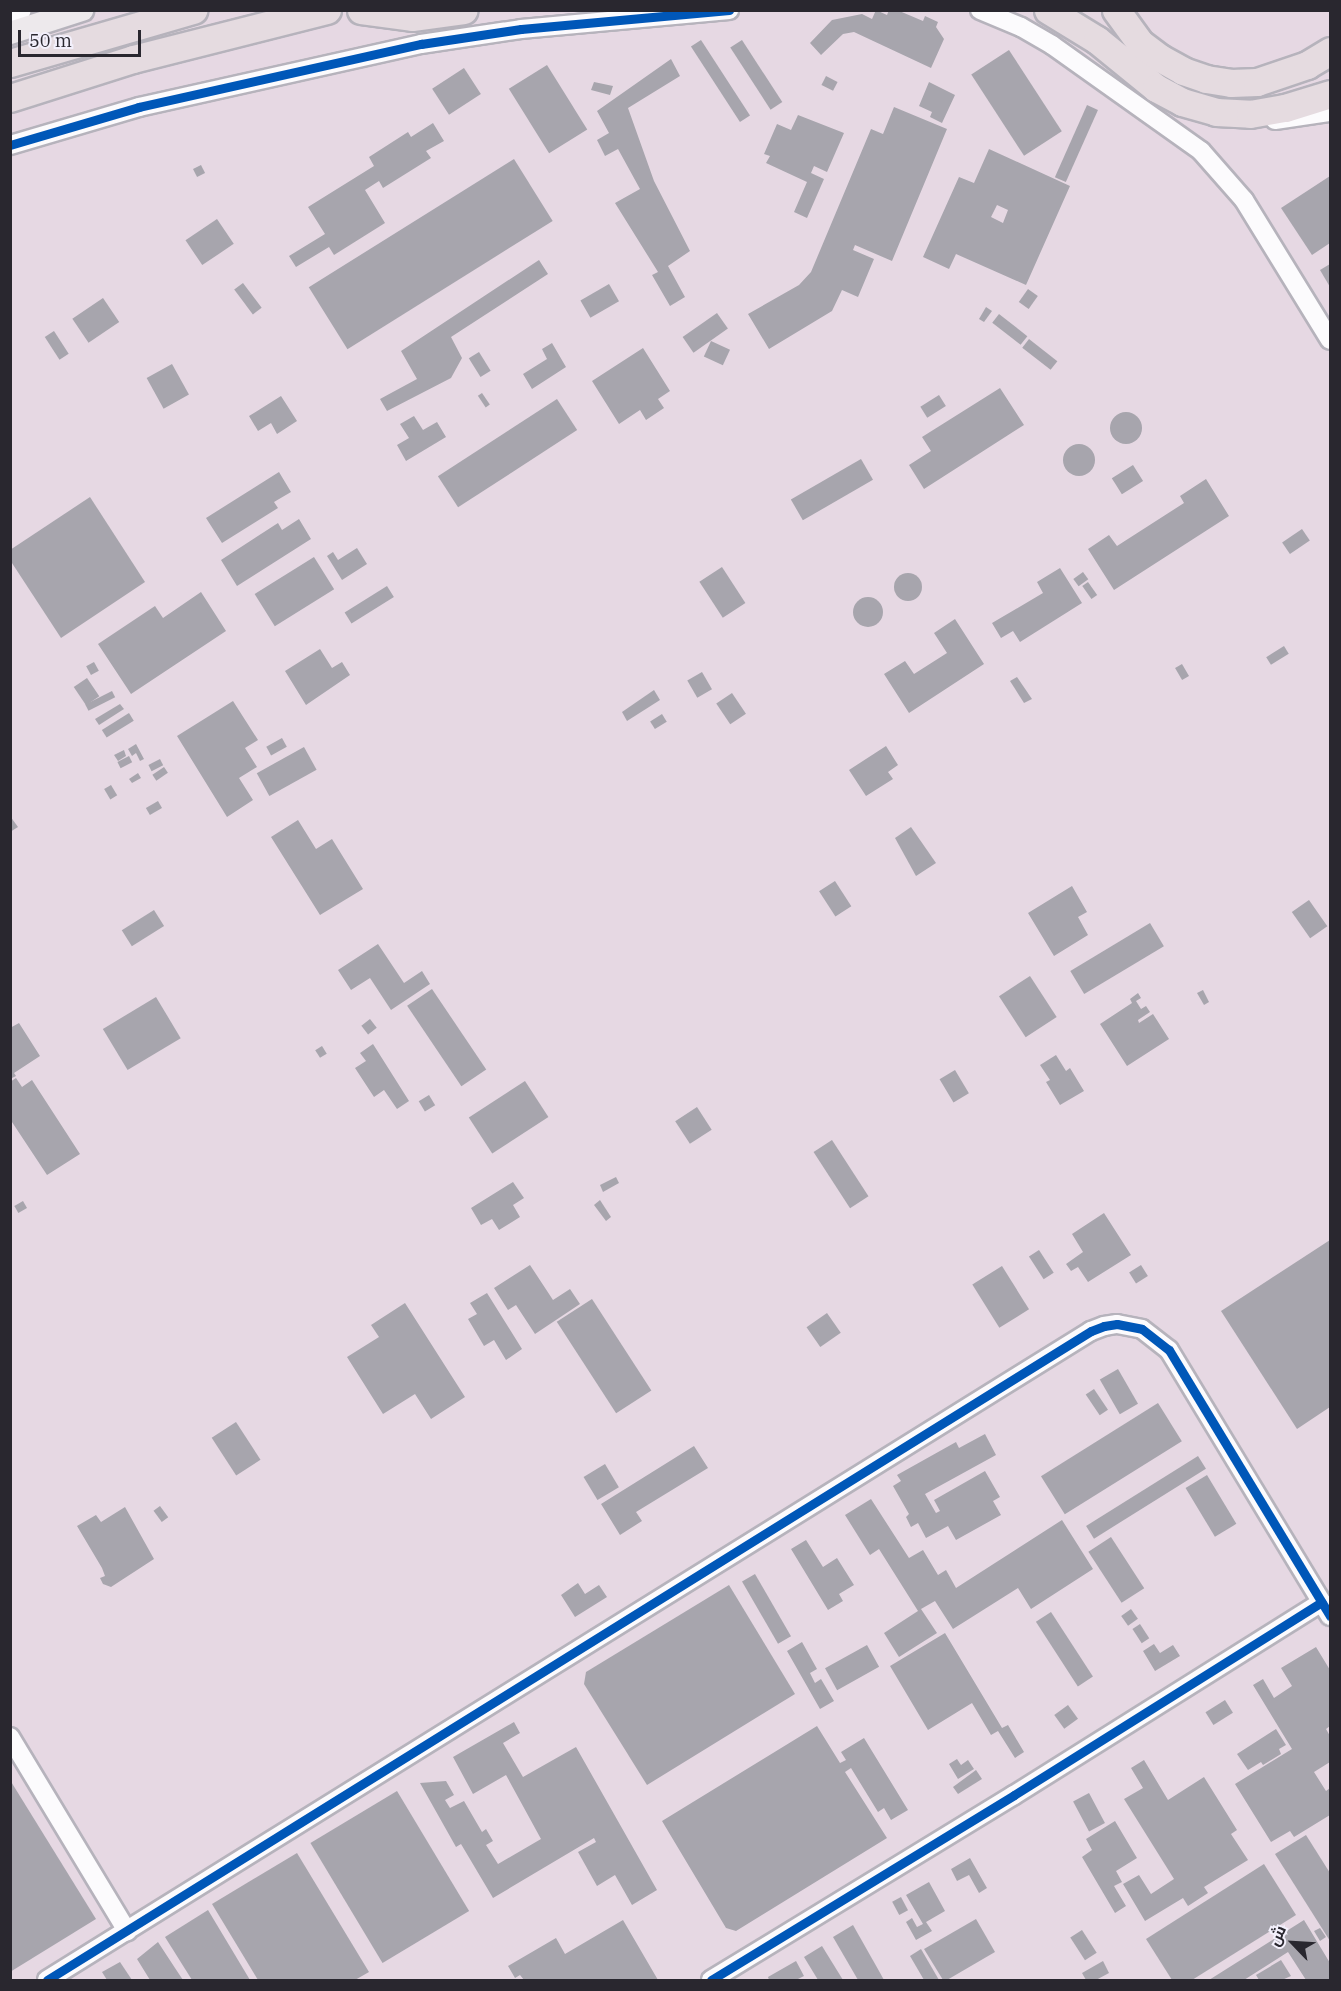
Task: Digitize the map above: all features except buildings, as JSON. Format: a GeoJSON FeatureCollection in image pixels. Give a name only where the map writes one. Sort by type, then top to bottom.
{"type":"FeatureCollection","features":[{"type":"Feature","properties":{"kind":"highway"},"geometry":{"type":"LineString","coordinates":[[10,63],[193,10]]}},
{"type":"Feature","properties":{"kind":"highway"},"geometry":{"type":"LineString","coordinates":[[10,98],[133,59],[327,10]]}},
{"type":"Feature","properties":{"kind":"highway"},"geometry":{"type":"LineString","coordinates":[[361,10],[412,17],[464,10]]}},
{"type":"Feature","properties":{"kind":"highway"},"geometry":{"type":"LineString","coordinates":[[1048,10],[1097,40],[1156,88],[1182,102],[1216,112],[1250,114],[1285,108],[1330,94]]}},
{"type":"Feature","properties":{"kind":"highway"},"geometry":{"type":"LineString","coordinates":[[1116,10],[1140,43],[1183,71],[1206,79],[1231,83],[1257,82],[1307,65],[1330,51]]}},
{"type":"Feature","properties":{"kind":"main road"},"geometry":{"type":"LineString","coordinates":[[11,33],[73,12]]}},
{"type":"Feature","properties":{"kind":"street"},"geometry":{"type":"LineString","coordinates":[[11,33],[22,10]]}},
{"type":"Feature","properties":{"kind":"street"},"geometry":{"type":"LineString","coordinates":[[10,145],[66,126],[149,105],[421,44],[521,29],[729,10]]}},
{"type":"Feature","properties":{"kind":"street"},"geometry":{"type":"LineString","coordinates":[[980,10],[1021,27],[1052,45],[1201,151],[1244,200],[1330,340]]}},
{"type":"Feature","properties":{"kind":"street"},"geometry":{"type":"LineString","coordinates":[[1250,114],[1282,120],[1330,112]]}},
{"type":"Feature","properties":{"kind":"street"},"geometry":{"type":"LineString","coordinates":[[47,1980],[1071,1343],[1104,1326],[1123,1325],[1142,1329],[1168,1350],[1326,1609],[711,1980]]}},
{"type":"Feature","properties":{"kind":"street"},"geometry":{"type":"LineString","coordinates":[[10,1737],[127,1931]]}},
{"type":"Feature","properties":{"kind":"shaded area"},"geometry":{"type":"Polygon","coordinates":[[[11,11],[1330,11],[1330,1980],[11,1980],[11,11]]]}},
{"type":"Feature","properties":{"kind":"cycle path"},"geometry":{"type":"LineString","coordinates":[[10,145],[139,107],[421,44],[521,29],[729,10]]}},
{"type":"Feature","properties":{"kind":"cycle path"},"geometry":{"type":"LineString","coordinates":[[47,1980],[1091,1331],[1104,1326],[1117,1324],[1142,1329],[1169,1350],[1330,1616]]}},
{"type":"Feature","properties":{"kind":"cycle path"},"geometry":{"type":"LineString","coordinates":[[711,1980],[1014,1795],[1322,1602]]}}]}
